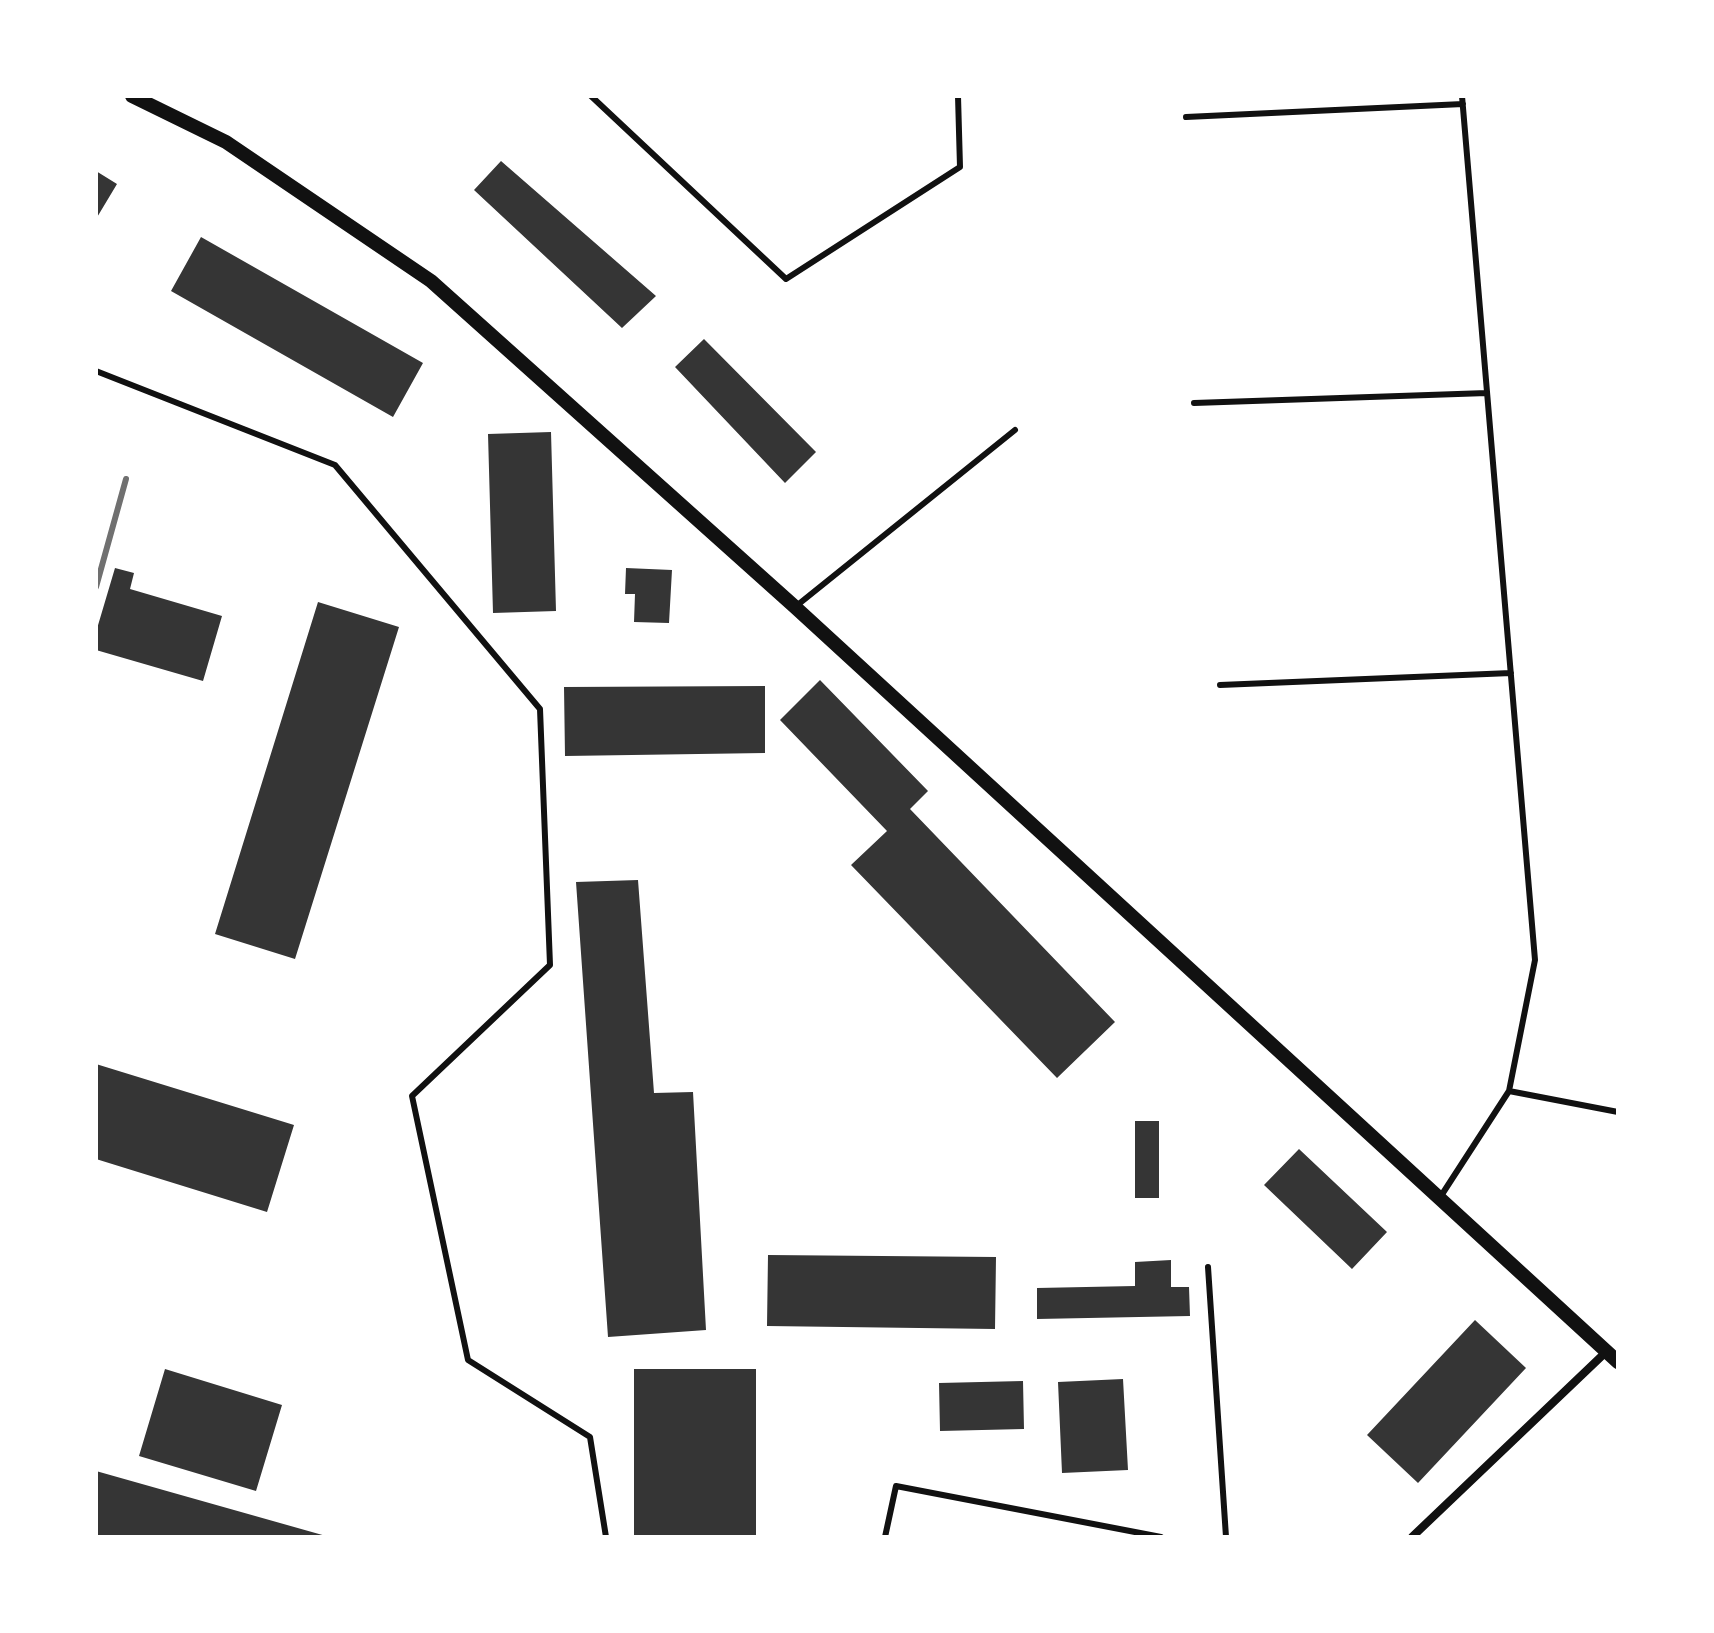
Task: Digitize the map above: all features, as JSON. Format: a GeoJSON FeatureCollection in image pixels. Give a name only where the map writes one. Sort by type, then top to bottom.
{"type":"FeatureCollection","features":[{"type":"Feature","properties":{"kind":"street"},"geometry":{"type":"LineString","coordinates":[[132,96],[226,142],[431,281],[795,607],[1612,1357],[1412,1537]]}},
{"type":"Feature","properties":{"kind":"lane"},"geometry":{"type":"LineString","coordinates":[[591,96],[786,279],[960,167],[958,96]]}},
{"type":"Feature","properties":{"kind":"lane"},"geometry":{"type":"LineString","coordinates":[[1186,117],[1462,100],[1535,960],[1509,1091],[1439,1199]]}},
{"type":"Feature","properties":{"kind":"lane"},"geometry":{"type":"LineString","coordinates":[[96,371],[335,465],[540,709],[550,965],[412,1096],[468,1360],[590,1437],[606,1537]]}},
{"type":"Feature","properties":{"kind":"lane"},"geometry":{"type":"LineString","coordinates":[[1194,403],[1487,393]]}},
{"type":"Feature","properties":{"kind":"lane"},"geometry":{"type":"LineString","coordinates":[[795,607],[1015,430]]}},
{"type":"Feature","properties":{"kind":"lane"},"geometry":{"type":"LineString","coordinates":[[1220,685],[1511,673]]}},
{"type":"Feature","properties":{"kind":"lane"},"geometry":{"type":"LineString","coordinates":[[1509,1091],[1618,1112]]}},
{"type":"Feature","properties":{"kind":"lane"},"geometry":{"type":"LineString","coordinates":[[1208,1267],[1226,1537]]}},
{"type":"Feature","properties":{"kind":"lane"},"geometry":{"type":"LineString","coordinates":[[885,1537],[896,1486],[1161,1537]]}},
{"type":"Feature","properties":{"kind":"building"},"geometry":{"type":"Polygon","coordinates":[[[501,161],[656,296],[622,328],[474,190],[501,161]]]}},
{"type":"Feature","properties":{"kind":"building"},"geometry":{"type":"Polygon","coordinates":[[[96,171],[117,184],[96,219],[96,171]]]}},
{"type":"Feature","properties":{"kind":"building"},"geometry":{"type":"Polygon","coordinates":[[[201,237],[423,363],[393,417],[171,291],[201,237]]]}},
{"type":"Feature","properties":{"kind":"building"},"geometry":{"type":"Polygon","coordinates":[[[704,339],[816,452],[785,483],[675,367],[704,339]]]}},
{"type":"Feature","properties":{"kind":"building"},"geometry":{"type":"Polygon","coordinates":[[[551,432],[556,611],[493,613],[488,434],[551,432]]]}},
{"type":"Feature","properties":{"kind":"building"},"geometry":{"type":"Polygon","coordinates":[[[115,568],[134,573],[130,589],[222,616],[203,681],[96,650],[96,632],[115,568]]]}},
{"type":"Feature","properties":{"kind":"building"},"geometry":{"type":"Polygon","coordinates":[[[626,568],[672,570],[669,623],[634,622],[635,594],[625,594],[626,568]]]}},
{"type":"Feature","properties":{"kind":"building"},"geometry":{"type":"Polygon","coordinates":[[[318,602],[399,627],[295,959],[215,934],[318,602]]]}},
{"type":"Feature","properties":{"kind":"building"},"geometry":{"type":"Polygon","coordinates":[[[820,680],[928,791],[910,809],[1115,1022],[1057,1078],[851,865],[887,831],[780,720],[820,680]]]}},
{"type":"Feature","properties":{"kind":"building"},"geometry":{"type":"Polygon","coordinates":[[[765,686],[765,753],[565,756],[564,687],[765,686]]]}},
{"type":"Feature","properties":{"kind":"building"},"geometry":{"type":"Polygon","coordinates":[[[638,880],[654,1093],[693,1092],[706,1330],[608,1337],[576,882],[638,880]]]}},
{"type":"Feature","properties":{"kind":"building"},"geometry":{"type":"Polygon","coordinates":[[[96,1064],[294,1125],[267,1212],[96,1159],[96,1064]]]}},
{"type":"Feature","properties":{"kind":"building"},"geometry":{"type":"Polygon","coordinates":[[[1135,1121],[1159,1121],[1159,1198],[1135,1198],[1135,1121]]]}},
{"type":"Feature","properties":{"kind":"building"},"geometry":{"type":"Polygon","coordinates":[[[1299,1149],[1387,1232],[1352,1269],[1264,1185],[1299,1149]]]}},
{"type":"Feature","properties":{"kind":"building"},"geometry":{"type":"Polygon","coordinates":[[[768,1255],[996,1257],[995,1329],[767,1326],[768,1255]]]}},
{"type":"Feature","properties":{"kind":"building"},"geometry":{"type":"Polygon","coordinates":[[[1171,1260],[1171,1287],[1189,1287],[1190,1316],[1037,1319],[1037,1288],[1135,1286],[1135,1262],[1171,1260]]]}},
{"type":"Feature","properties":{"kind":"building"},"geometry":{"type":"Polygon","coordinates":[[[1475,1320],[1526,1368],[1418,1483],[1367,1435],[1475,1320]]]}},
{"type":"Feature","properties":{"kind":"building"},"geometry":{"type":"Polygon","coordinates":[[[165,1369],[282,1405],[256,1491],[139,1456],[165,1369]]]}},
{"type":"Feature","properties":{"kind":"building"},"geometry":{"type":"Polygon","coordinates":[[[634,1369],[756,1369],[756,1537],[634,1537],[634,1369]]]}},
{"type":"Feature","properties":{"kind":"building"},"geometry":{"type":"Polygon","coordinates":[[[1123,1379],[1128,1470],[1062,1473],[1058,1382],[1123,1379]]]}},
{"type":"Feature","properties":{"kind":"building"},"geometry":{"type":"Polygon","coordinates":[[[1023,1381],[1024,1429],[940,1431],[939,1383],[1023,1381]]]}},
{"type":"Feature","properties":{"kind":"building"},"geometry":{"type":"Polygon","coordinates":[[[96,1471],[326,1536],[326,1537],[96,1537],[96,1471]]]}},
{"type":"Feature","properties":{"kind":"railway"},"geometry":{"type":"LineString","coordinates":[[96,587],[126,479]]}}]}
